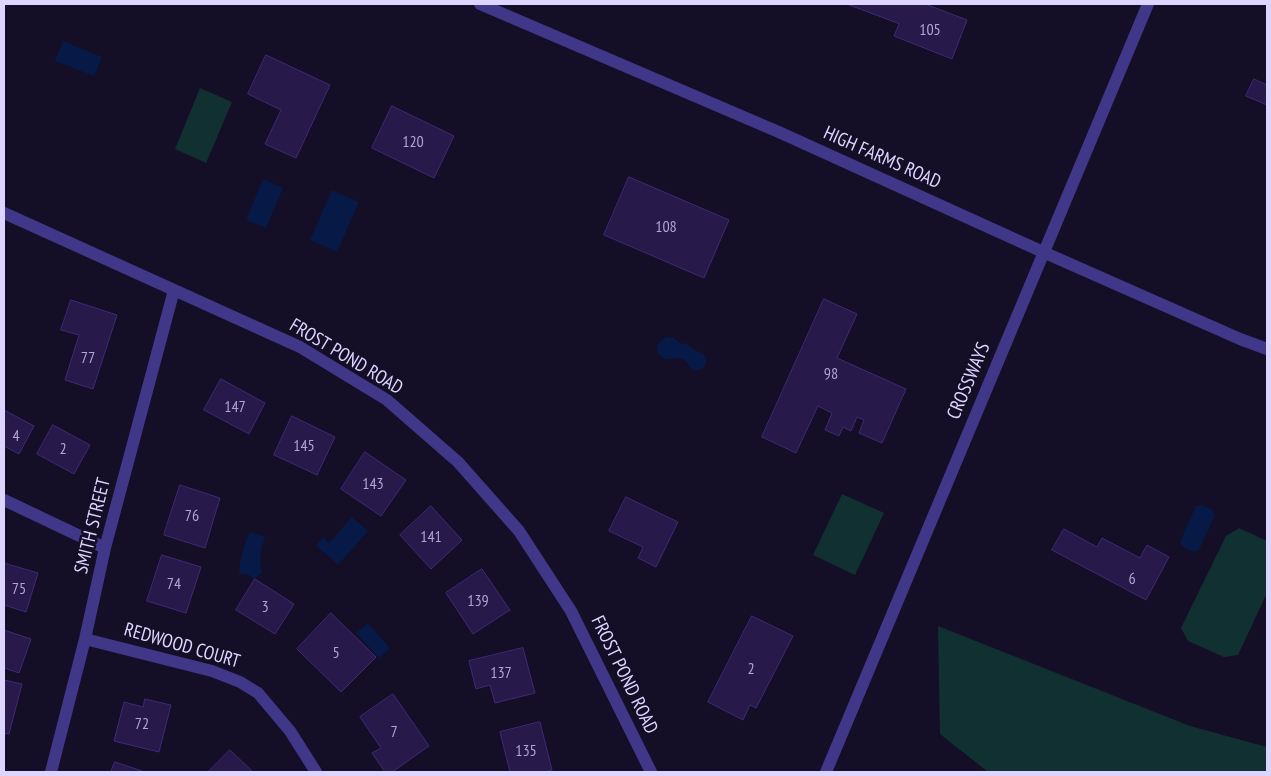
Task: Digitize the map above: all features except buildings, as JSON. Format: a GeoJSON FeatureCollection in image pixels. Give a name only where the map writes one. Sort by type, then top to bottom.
{"type":"FeatureCollection","features":[{"type":"Feature","properties":{"kind":"street","name":"HIGH FARMS ROAD"},"geometry":{"type":"LineString","coordinates":[[480,4],[781,133],[1043,252],[1267,349]]}},
{"type":"Feature","properties":{"kind":"street","name":"CROSSWAYS"},"geometry":{"type":"LineString","coordinates":[[826,772],[1148,4]]}},
{"type":"Feature","properties":{"kind":"street","name":"FROST POND ROAD"},"geometry":{"type":"LineString","coordinates":[[4,213],[300,346],[387,400],[458,462],[519,531],[571,611],[651,772]]}},
{"type":"Feature","properties":{"kind":"street","name":"SMITH STREET"},"geometry":{"type":"LineString","coordinates":[[51,772],[85,639],[105,548],[174,290]]}},
{"type":"Feature","properties":{"kind":"street"},"geometry":{"type":"LineString","coordinates":[[4,500],[105,548]]}},
{"type":"Feature","properties":{"kind":"street","name":"REDWOOD COURT"},"geometry":{"type":"LineString","coordinates":[[85,639],[212,671],[240,682],[258,693],[290,731],[316,772]]}},
{"type":"Feature","properties":{"kind":"green space"},"geometry":{"type":"Polygon","coordinates":[[[200,88],[232,102],[206,163],[175,149],[200,88]]]}},
{"type":"Feature","properties":{"kind":"green space"},"geometry":{"type":"Polygon","coordinates":[[[842,494],[884,513],[855,575],[813,555],[842,494]]]}},
{"type":"Feature","properties":{"kind":"green space"},"geometry":{"type":"Polygon","coordinates":[[[1239,528],[1267,541],[1267,593],[1238,655],[1224,657],[1188,641],[1181,628],[1226,536],[1239,528]]]}},
{"type":"Feature","properties":{"kind":"green space"},"geometry":{"type":"Polygon","coordinates":[[[938,626],[1190,726],[1267,747],[1267,772],[988,772],[940,734],[938,626]]]}},
{"type":"Feature","properties":{"kind":"water"},"geometry":{"type":"Polygon","coordinates":[[[63,41],[102,57],[94,76],[55,61],[63,41]]]}},
{"type":"Feature","properties":{"kind":"water"},"geometry":{"type":"Polygon","coordinates":[[[263,179],[283,188],[266,228],[246,220],[263,179]]]}},
{"type":"Feature","properties":{"kind":"water"},"geometry":{"type":"Polygon","coordinates":[[[332,190],[359,202],[337,252],[310,240],[332,190]]]}},
{"type":"Feature","properties":{"kind":"water"},"geometry":{"type":"Polygon","coordinates":[[[666,337],[674,338],[679,343],[687,344],[702,353],[706,360],[704,367],[696,370],[682,359],[665,359],[662,357],[657,348],[659,343],[666,337]]]}},
{"type":"Feature","properties":{"kind":"water"},"geometry":{"type":"Polygon","coordinates":[[[1200,505],[1212,509],[1215,515],[1199,550],[1194,552],[1182,546],[1180,542],[1196,506],[1200,505]]]}},
{"type":"Feature","properties":{"kind":"water"},"geometry":{"type":"Polygon","coordinates":[[[352,517],[368,531],[338,565],[316,545],[323,537],[329,543],[352,517]]]}},
{"type":"Feature","properties":{"kind":"water"},"geometry":{"type":"Polygon","coordinates":[[[250,532],[265,537],[260,554],[262,572],[254,579],[249,575],[239,574],[242,553],[250,532]]]}},
{"type":"Feature","properties":{"kind":"water"},"geometry":{"type":"Polygon","coordinates":[[[368,623],[390,648],[379,658],[356,633],[368,623]]]}}]}
